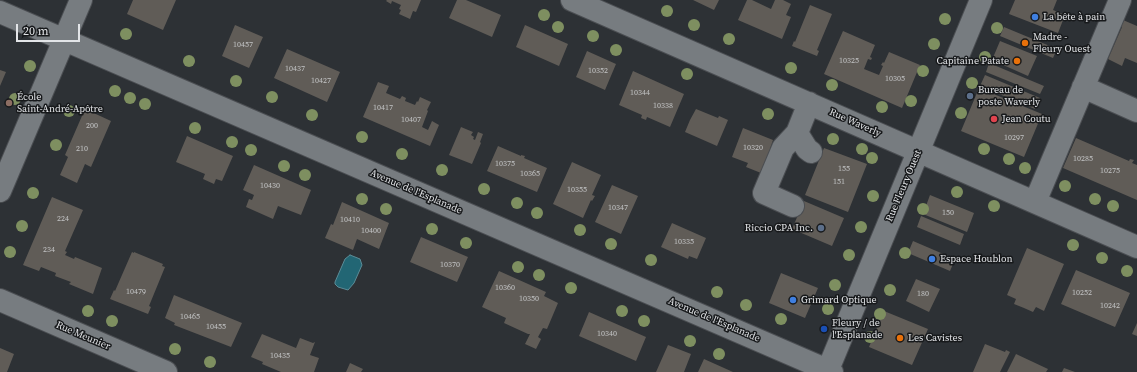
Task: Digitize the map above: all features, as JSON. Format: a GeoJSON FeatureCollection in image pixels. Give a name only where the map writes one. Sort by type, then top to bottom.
{"type":"FeatureCollection","features":[{"type":"Feature","properties":{"kind":"street"},"geometry":{"type":"LineString","coordinates":[[0,191],[81,0]]}},
{"type":"Feature","properties":{"kind":"street","name":"Rue Waverly"},"geometry":{"type":"LineString","coordinates":[[572,0],[1137,247]]}},
{"type":"Feature","properties":{"kind":"street","name":"Rue Fleury Ouest"},"geometry":{"type":"LineString","coordinates":[[829,371],[981,0]]}},
{"type":"Feature","properties":{"kind":"street"},"geometry":{"type":"LineString","coordinates":[[1035,202],[1120,0]]}},
{"type":"Feature","properties":{"kind":"street","name":"Avenue de l'Esplanade"},"geometry":{"type":"LineString","coordinates":[[0,12],[829,371]]}},
{"type":"Feature","properties":{"kind":"street"},"geometry":{"type":"LineString","coordinates":[[1083,87],[1137,111]]}},
{"type":"Feature","properties":{"kind":"street"},"geometry":{"type":"LineString","coordinates":[[793,206],[764,194],[783,148],[797,133],[809,103]]}},
{"type":"Feature","properties":{"kind":"street"},"geometry":{"type":"LineString","coordinates":[[797,133],[806,149],[811,152]]}},
{"type":"Feature","properties":{"kind":"street","name":"Rue Meunier"},"geometry":{"type":"LineString","coordinates":[[0,300],[166,372]]}},
{"type":"Feature","properties":{"kind":"water"},"geometry":{"type":"Polygon","coordinates":[[[350,255],[360,259],[362,265],[354,283],[348,290],[338,287],[335,282],[345,259],[350,255]]]}},
{"type":"Feature","properties":{"kind":"building"},"geometry":{"type":"Polygon","coordinates":[[[133,0],[176,0],[163,30],[127,14],[133,0]]]}},
{"type":"Feature","properties":{"kind":"building"},"geometry":{"type":"Polygon","coordinates":[[[421,0],[416,12],[413,11],[410,19],[399,14],[401,5],[392,1],[391,4],[386,1],[421,0]]]}},
{"type":"Feature","properties":{"kind":"building"},"geometry":{"type":"Polygon","coordinates":[[[457,0],[466,0],[501,15],[492,37],[449,18],[457,0]]]}},
{"type":"Feature","properties":{"kind":"building"},"geometry":{"type":"Polygon","coordinates":[[[693,0],[719,0],[714,10],[693,0]]]}},
{"type":"Feature","properties":{"kind":"building"},"geometry":{"type":"Polygon","coordinates":[[[747,0],[752,0],[771,9],[775,0],[783,0],[791,4],[786,15],[791,17],[782,39],[738,20],[747,0]]]}},
{"type":"Feature","properties":{"kind":"building"},"geometry":{"type":"Polygon","coordinates":[[[1015,0],[1057,0],[1053,10],[1065,15],[1058,33],[1009,14],[1015,0]]]}},
{"type":"Feature","properties":{"kind":"building"},"geometry":{"type":"Polygon","coordinates":[[[810,5],[832,14],[817,50],[819,51],[817,56],[792,46],[810,5]]]}},
{"type":"Feature","properties":{"kind":"building"},"geometry":{"type":"Polygon","coordinates":[[[1123,20],[1137,26],[1137,63],[1125,58],[1122,66],[1108,59],[1122,27],[1120,25],[1123,20]]]}},
{"type":"Feature","properties":{"kind":"building"},"geometry":{"type":"Polygon","coordinates":[[[235,25],[263,37],[249,68],[222,56],[235,25]]]}},
{"type":"Feature","properties":{"kind":"building"},"geometry":{"type":"Polygon","coordinates":[[[525,25],[568,44],[559,66],[516,47],[525,25]]]}},
{"type":"Feature","properties":{"kind":"building"},"geometry":{"type":"Polygon","coordinates":[[[1004,27],[1057,49],[1053,58],[1000,36],[1004,27]]]}},
{"type":"Feature","properties":{"kind":"building"},"geometry":{"type":"Polygon","coordinates":[[[843,31],[875,45],[870,57],[872,58],[871,60],[868,59],[864,69],[879,75],[883,66],[881,65],[883,62],[884,63],[889,52],[920,65],[902,108],[824,74],[843,31]]]}},
{"type":"Feature","properties":{"kind":"building"},"geometry":{"type":"Polygon","coordinates":[[[1000,41],[1037,56],[1028,76],[992,60],[1000,41]]]}},
{"type":"Feature","properties":{"kind":"building"},"geometry":{"type":"Polygon","coordinates":[[[287,49],[340,72],[327,102],[274,78],[287,49]]]}},
{"type":"Feature","properties":{"kind":"building"},"geometry":{"type":"Polygon","coordinates":[[[587,51],[616,64],[605,90],[576,77],[587,51]]]}},
{"type":"Feature","properties":{"kind":"building"},"geometry":{"type":"Polygon","coordinates":[[[989,63],[1044,86],[1040,94],[986,72],[989,63]]]}},
{"type":"Feature","properties":{"kind":"building"},"geometry":{"type":"Polygon","coordinates":[[[0,70],[6,72],[0,86],[0,70]]]}},
{"type":"Feature","properties":{"kind":"building"},"geometry":{"type":"Polygon","coordinates":[[[633,71],[684,94],[670,127],[647,117],[646,120],[641,118],[642,115],[619,105],[633,71]]]}},
{"type":"Feature","properties":{"kind":"building"},"geometry":{"type":"Polygon","coordinates":[[[985,75],[1040,98],[1035,109],[980,86],[985,75]]]}},
{"type":"Feature","properties":{"kind":"building"},"geometry":{"type":"Polygon","coordinates":[[[378,82],[389,86],[386,93],[400,99],[402,96],[406,98],[405,101],[415,105],[420,97],[431,102],[422,127],[428,130],[432,121],[439,125],[430,146],[363,117],[378,82]]]}},
{"type":"Feature","properties":{"kind":"building"},"geometry":{"type":"Polygon","coordinates":[[[979,88],[1042,114],[1024,157],[961,131],[979,88]]]}},
{"type":"Feature","properties":{"kind":"building"},"geometry":{"type":"Polygon","coordinates":[[[85,109],[111,121],[91,167],[85,164],[77,183],[60,175],[68,157],[65,155],[85,109]]]}},
{"type":"Feature","properties":{"kind":"building"},"geometry":{"type":"Polygon","coordinates":[[[696,109],[718,118],[719,116],[728,120],[717,146],[685,132],[696,109]]]}},
{"type":"Feature","properties":{"kind":"building"},"geometry":{"type":"Polygon","coordinates":[[[461,127],[473,132],[471,135],[475,140],[478,132],[483,134],[481,143],[472,164],[449,155],[461,127]]]}},
{"type":"Feature","properties":{"kind":"building"},"geometry":{"type":"Polygon","coordinates":[[[743,128],[773,140],[770,149],[775,151],[766,175],[746,167],[748,163],[732,157],[743,128]]]}},
{"type":"Feature","properties":{"kind":"building"},"geometry":{"type":"Polygon","coordinates":[[[187,136],[233,156],[222,181],[216,179],[214,184],[203,179],[205,174],[176,162],[187,136]]]}},
{"type":"Feature","properties":{"kind":"building"},"geometry":{"type":"Polygon","coordinates":[[[1076,138],[1129,161],[1130,159],[1134,160],[1132,163],[1137,165],[1137,200],[1063,168],[1076,138]]]}},
{"type":"Feature","properties":{"kind":"building"},"geometry":{"type":"Polygon","coordinates":[[[498,146],[521,156],[525,156],[524,158],[547,168],[537,192],[487,171],[498,146]]]}},
{"type":"Feature","properties":{"kind":"building"},"geometry":{"type":"Polygon","coordinates":[[[824,148],[867,164],[848,212],[805,195],[824,148]]]}},
{"type":"Feature","properties":{"kind":"building"},"geometry":{"type":"Polygon","coordinates":[[[572,162],[601,175],[592,195],[595,196],[592,201],[591,200],[583,218],[553,204],[572,162]]]}},
{"type":"Feature","properties":{"kind":"building"},"geometry":{"type":"Polygon","coordinates":[[[254,165],[311,190],[301,215],[278,206],[273,219],[246,207],[249,199],[252,200],[254,195],[243,190],[254,165]]]}},
{"type":"Feature","properties":{"kind":"building"},"geometry":{"type":"Polygon","coordinates":[[[612,185],[638,196],[621,234],[595,222],[612,185]]]}},
{"type":"Feature","properties":{"kind":"building"},"geometry":{"type":"Polygon","coordinates":[[[930,195],[974,213],[967,232],[923,214],[930,195]]]}},
{"type":"Feature","properties":{"kind":"building"},"geometry":{"type":"Polygon","coordinates":[[[52,197],[83,210],[65,251],[67,252],[65,255],[74,259],[75,257],[102,268],[93,294],[69,284],[71,282],[55,276],[56,273],[41,267],[39,271],[23,265],[52,197]]]}},
{"type":"Feature","properties":{"kind":"building"},"geometry":{"type":"Polygon","coordinates":[[[804,201],[844,218],[832,246],[792,229],[804,201]]]}},
{"type":"Feature","properties":{"kind":"building"},"geometry":{"type":"Polygon","coordinates":[[[342,202],[389,223],[379,249],[357,239],[353,250],[325,238],[331,224],[333,225],[342,202]]]}},
{"type":"Feature","properties":{"kind":"building"},"geometry":{"type":"Polygon","coordinates":[[[921,216],[964,234],[960,245],[917,227],[921,216]]]}},
{"type":"Feature","properties":{"kind":"building"},"geometry":{"type":"Polygon","coordinates":[[[672,223],[706,238],[697,259],[689,256],[688,259],[661,247],[672,223]]]}},
{"type":"Feature","properties":{"kind":"building"},"geometry":{"type":"Polygon","coordinates":[[[421,237],[468,257],[457,282],[410,262],[421,237]]]}},
{"type":"Feature","properties":{"kind":"building"},"geometry":{"type":"Polygon","coordinates":[[[913,241],[955,259],[950,271],[908,253],[913,241]]]}},
{"type":"Feature","properties":{"kind":"building"},"geometry":{"type":"Polygon","coordinates":[[[1027,248],[1064,264],[1044,311],[1036,307],[1033,312],[1014,304],[1016,299],[1007,295],[1027,248]]]}},
{"type":"Feature","properties":{"kind":"building"},"geometry":{"type":"Polygon","coordinates":[[[132,252],[163,264],[162,266],[165,267],[149,306],[151,307],[148,314],[110,299],[132,252]]]}},
{"type":"Feature","properties":{"kind":"building"},"geometry":{"type":"Polygon","coordinates":[[[1076,270],[1130,293],[1115,327],[1061,304],[1076,270]]]}},
{"type":"Feature","properties":{"kind":"building"},"geometry":{"type":"Polygon","coordinates":[[[499,271],[546,292],[544,296],[558,303],[547,329],[543,328],[538,337],[541,339],[536,349],[525,344],[530,334],[504,323],[506,318],[482,307],[499,271]]]}},
{"type":"Feature","properties":{"kind":"building"},"geometry":{"type":"Polygon","coordinates":[[[781,273],[818,288],[805,318],[769,303],[781,273]]]}},
{"type":"Feature","properties":{"kind":"building"},"geometry":{"type":"Polygon","coordinates":[[[916,279],[940,289],[929,312],[906,301],[916,279]]]}},
{"type":"Feature","properties":{"kind":"building"},"geometry":{"type":"Polygon","coordinates":[[[174,295],[242,323],[231,347],[174,325],[175,323],[165,318],[174,295]]]}},
{"type":"Feature","properties":{"kind":"building"},"geometry":{"type":"Polygon","coordinates":[[[884,311],[928,329],[912,365],[869,347],[884,311]]]}},
{"type":"Feature","properties":{"kind":"building"},"geometry":{"type":"Polygon","coordinates":[[[589,312],[646,337],[636,361],[579,336],[589,312]]]}},
{"type":"Feature","properties":{"kind":"building"},"geometry":{"type":"Polygon","coordinates":[[[1137,323],[1137,336],[1132,334],[1137,323]]]}},
{"type":"Feature","properties":{"kind":"building"},"geometry":{"type":"Polygon","coordinates":[[[262,334],[296,348],[300,338],[313,343],[315,342],[310,355],[319,358],[314,372],[281,372],[262,364],[263,362],[251,357],[262,334]]]}},
{"type":"Feature","properties":{"kind":"building"},"geometry":{"type":"Polygon","coordinates":[[[985,344],[1005,352],[1006,350],[1010,352],[1000,372],[973,372],[985,344]]]}},
{"type":"Feature","properties":{"kind":"building"},"geometry":{"type":"Polygon","coordinates":[[[668,345],[691,354],[684,372],[656,372],[668,345]]]}},
{"type":"Feature","properties":{"kind":"building"},"geometry":{"type":"Polygon","coordinates":[[[0,348],[14,354],[7,372],[0,372],[0,348]]]}},
{"type":"Feature","properties":{"kind":"building"},"geometry":{"type":"Polygon","coordinates":[[[1016,354],[1048,369],[1046,372],[1007,372],[1016,354]]]}},
{"type":"Feature","properties":{"kind":"building"},"geometry":{"type":"Polygon","coordinates":[[[704,359],[733,372],[698,372],[704,359]]]}},
{"type":"Feature","properties":{"kind":"building"},"geometry":{"type":"Polygon","coordinates":[[[350,363],[363,369],[361,372],[346,372],[350,363]]]}},
{"type":"Feature","properties":{"kind":"building"},"geometry":{"type":"Polygon","coordinates":[[[1064,368],[1075,372],[1062,372],[1064,368]]]}},
{"type":"Feature","properties":{"kind":"place","name":"La bête à pain"},"geometry":{"type":"Point","coordinates":[1035,17]}},
{"type":"Feature","properties":{"kind":"place","name":"Madre - Fleury Ouest"},"geometry":{"type":"Point","coordinates":[1025,43]}},
{"type":"Feature","properties":{"kind":"place","name":"Capitaine Patate"},"geometry":{"type":"Point","coordinates":[1017,61]}},
{"type":"Feature","properties":{"kind":"place","name":"Bureau de poste Waverly"},"geometry":{"type":"Point","coordinates":[970,96]}},
{"type":"Feature","properties":{"kind":"place","name":"École Saint-André-Apôtre"},"geometry":{"type":"Point","coordinates":[9,103]}},
{"type":"Feature","properties":{"kind":"place","name":"Jean Coutu"},"geometry":{"type":"Point","coordinates":[994,119]}},
{"type":"Feature","properties":{"kind":"place","name":"Riccio CPA Inc."},"geometry":{"type":"Point","coordinates":[821,228]}},
{"type":"Feature","properties":{"kind":"place","name":"Espace Houblon"},"geometry":{"type":"Point","coordinates":[932,259]}},
{"type":"Feature","properties":{"kind":"place","name":"Grimard Optique"},"geometry":{"type":"Point","coordinates":[793,300]}},
{"type":"Feature","properties":{"kind":"place","name":"Fleury / de l'Esplanade"},"geometry":{"type":"Point","coordinates":[824,329]}},
{"type":"Feature","properties":{"kind":"place","name":"Les Cavistes"},"geometry":{"type":"Point","coordinates":[900,338]}}]}
